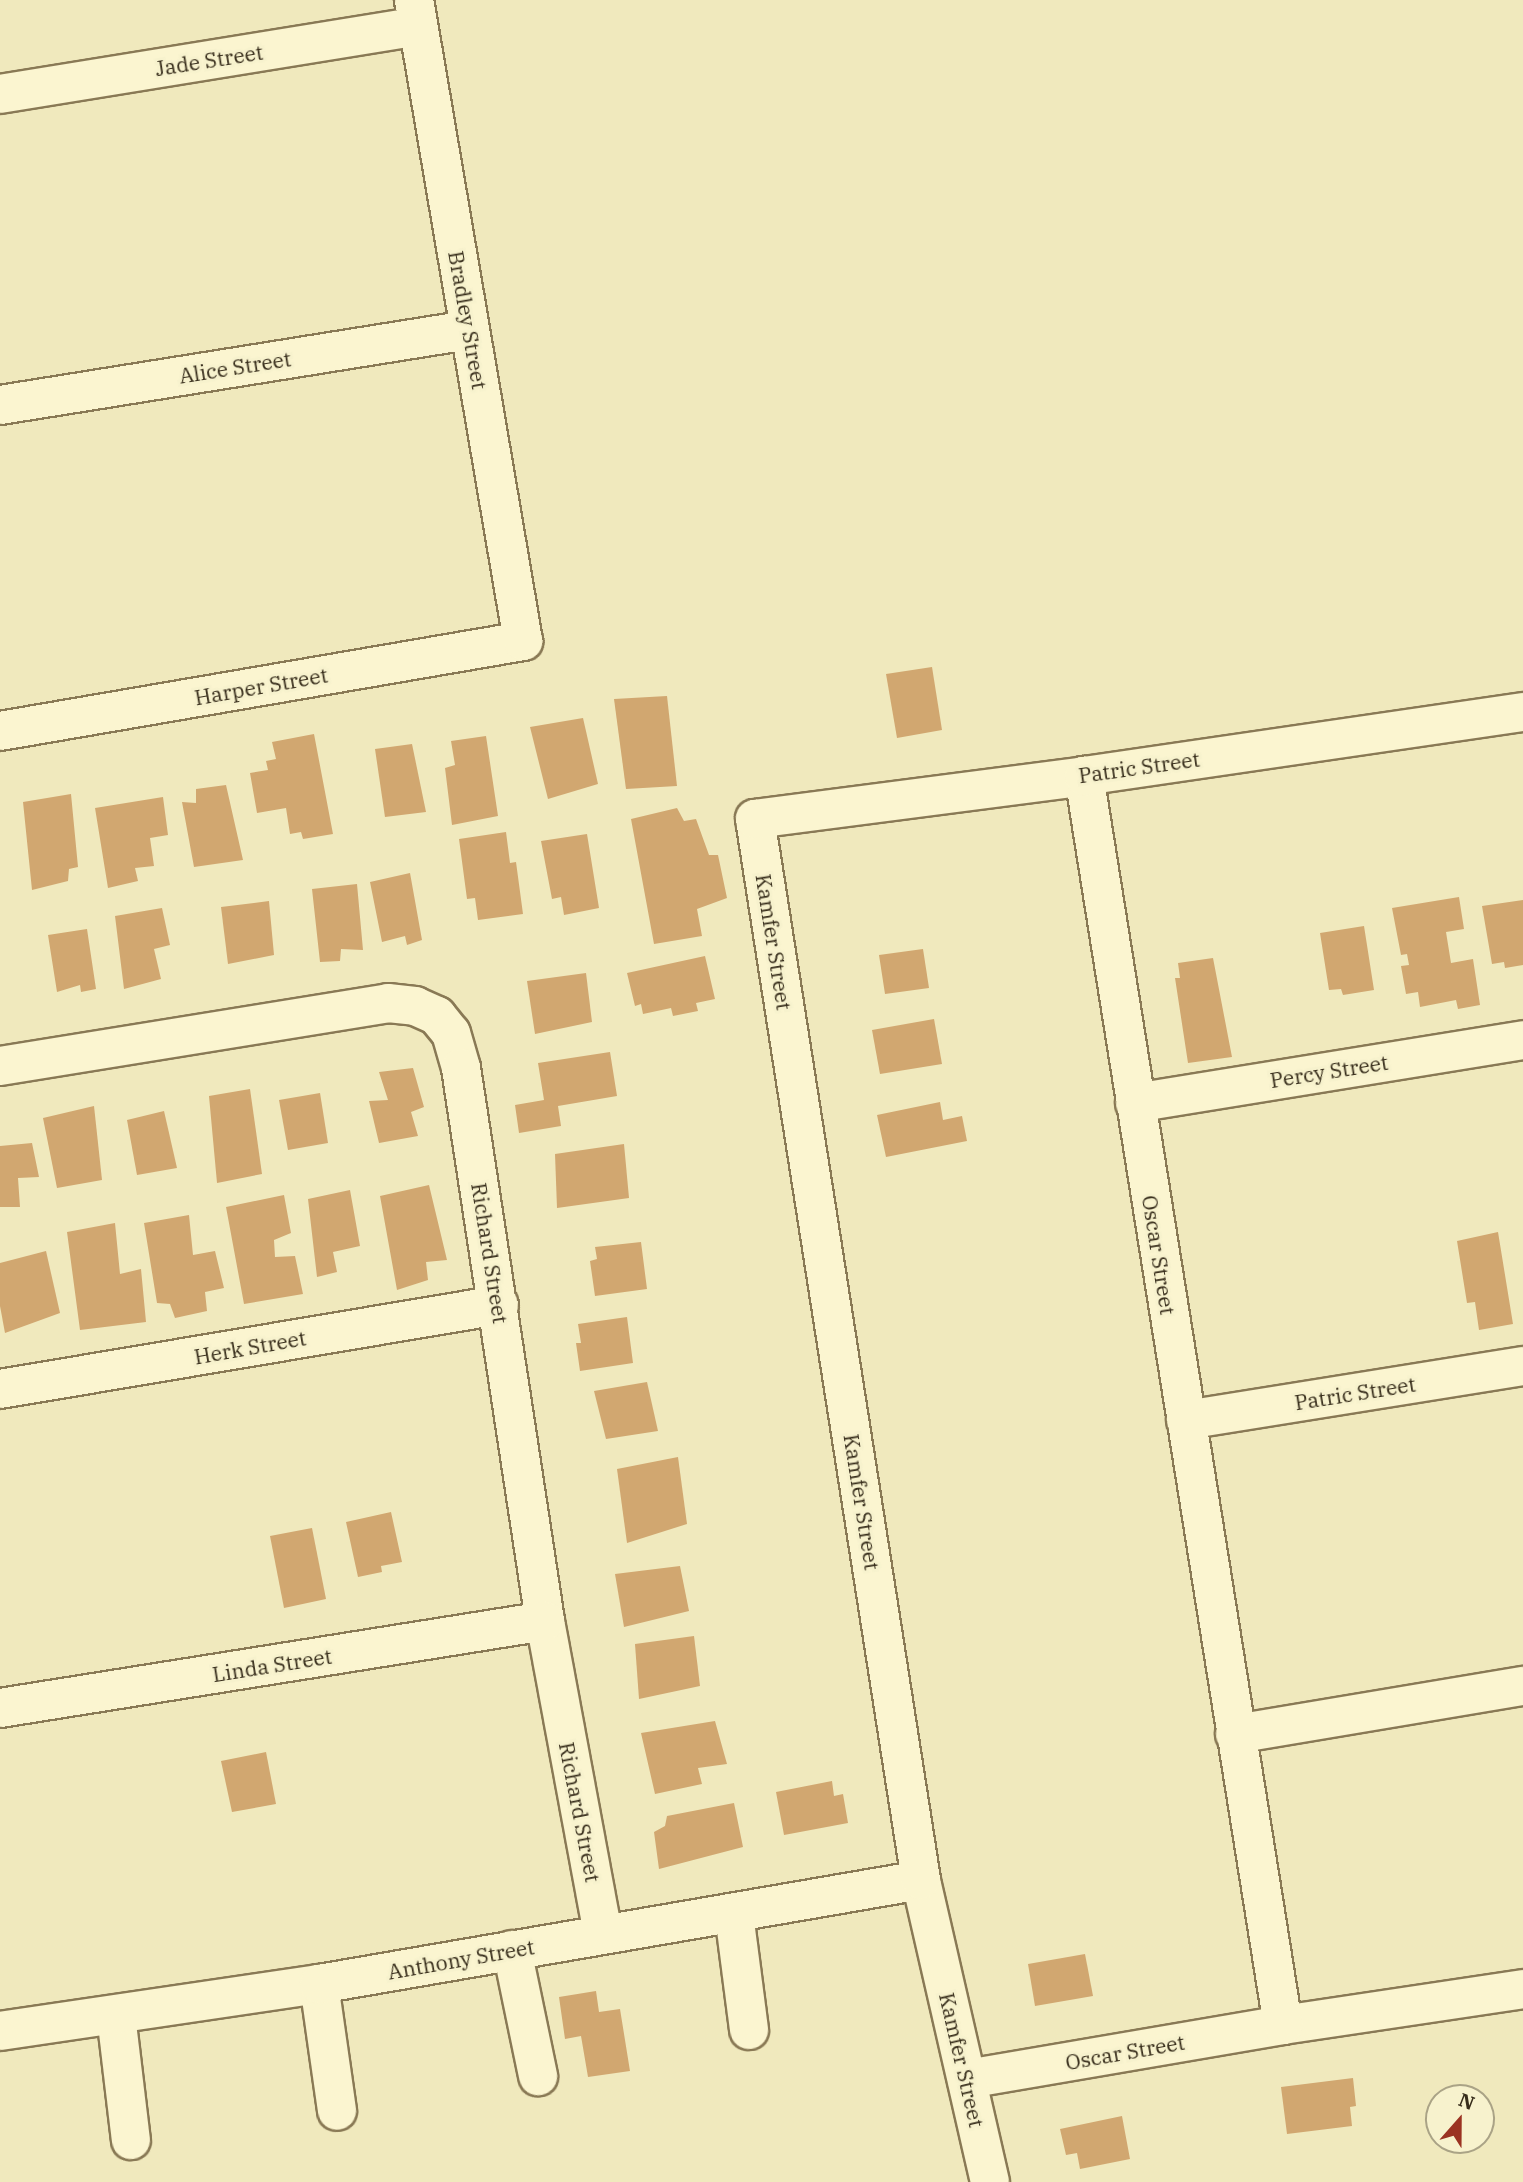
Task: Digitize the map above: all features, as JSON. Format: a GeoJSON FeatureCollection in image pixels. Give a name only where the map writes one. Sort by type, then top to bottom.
{"type":"FeatureCollection","features":[{"type":"Feature","properties":{"kind":"street","name":"Jade Street"},"geometry":{"type":"LineString","coordinates":[[0,94],[416,13]]}},
{"type":"Feature","properties":{"kind":"street","name":"Bradley Street"},"geometry":{"type":"LineString","coordinates":[[416,13],[523,641]]}},
{"type":"Feature","properties":{"kind":"street","name":"Alice Street"},"geometry":{"type":"LineString","coordinates":[[0,405],[469,330]]}},
{"type":"Feature","properties":{"kind":"street","name":"Harper Street"},"geometry":{"type":"LineString","coordinates":[[0,731],[523,641]]}},
{"type":"Feature","properties":{"kind":"street","name":"Patric Street"},"geometry":{"type":"LineString","coordinates":[[755,818],[1084,776],[1523,712]]}},
{"type":"Feature","properties":{"kind":"street","name":"Oscar Street"},"geometry":{"type":"LineString","coordinates":[[1084,776],[1283,2025]]}},
{"type":"Feature","properties":{"kind":"street","name":"Kamfer Street"},"geometry":{"type":"LineString","coordinates":[[755,818],[921,1880],[990,2182]]}},
{"type":"Feature","properties":{"kind":"street","name":"Richard Street"},"geometry":{"type":"LineString","coordinates":[[0,1066],[361,1005],[388,1003],[415,1006],[437,1016],[451,1032],[461,1068],[499,1305],[545,1621],[603,1934]]}},
{"type":"Feature","properties":{"kind":"street","name":"Percy Street"},"geometry":{"type":"LineString","coordinates":[[1135,1102],[1523,1040]]}},
{"type":"Feature","properties":{"kind":"street","name":"Herk Street"},"geometry":{"type":"LineString","coordinates":[[0,1389],[499,1305]]}},
{"type":"Feature","properties":{"kind":"street","name":"Patric Street"},"geometry":{"type":"LineString","coordinates":[[1186,1420],[1523,1366]]}},
{"type":"Feature","properties":{"kind":"street","name":"Linda Street"},"geometry":{"type":"LineString","coordinates":[[0,1708],[545,1621]]}},
{"type":"Feature","properties":{"kind":"street"},"geometry":{"type":"LineString","coordinates":[[1235,1734],[1523,1686]]}},
{"type":"Feature","properties":{"kind":"street","name":"Anthony Street"},"geometry":{"type":"LineString","coordinates":[[0,2031],[320,1984],[921,1880]]}},
{"type":"Feature","properties":{"kind":"street"},"geometry":{"type":"LineString","coordinates":[[734,1914],[749,2031]]}},
{"type":"Feature","properties":{"kind":"street"},"geometry":{"type":"LineString","coordinates":[[512,1950],[538,2076]]}},
{"type":"Feature","properties":{"kind":"street"},"geometry":{"type":"LineString","coordinates":[[320,1984],[337,2111]]}},
{"type":"Feature","properties":{"kind":"street","name":"Oscar Street"},"geometry":{"type":"LineString","coordinates":[[967,2079],[1283,2025],[1523,1989]]}},
{"type":"Feature","properties":{"kind":"street"},"geometry":{"type":"LineString","coordinates":[[116,2015],[131,2140]]}},
{"type":"Feature","properties":{"kind":"building"},"geometry":{"type":"Polygon","coordinates":[[[932,667],[942,730],[897,738],[886,674],[932,667]]]}},
{"type":"Feature","properties":{"kind":"building"},"geometry":{"type":"Polygon","coordinates":[[[667,696],[677,786],[626,789],[614,699],[667,696]]]}},
{"type":"Feature","properties":{"kind":"building"},"geometry":{"type":"Polygon","coordinates":[[[583,718],[598,784],[548,799],[530,727],[583,718]]]}},
{"type":"Feature","properties":{"kind":"building"},"geometry":{"type":"Polygon","coordinates":[[[314,734],[333,834],[303,839],[301,832],[290,834],[286,808],[257,813],[250,773],[268,770],[266,761],[276,759],[272,742],[314,734]]]}},
{"type":"Feature","properties":{"kind":"building"},"geometry":{"type":"Polygon","coordinates":[[[486,736],[498,816],[452,825],[445,768],[455,765],[451,741],[486,736]]]}},
{"type":"Feature","properties":{"kind":"building"},"geometry":{"type":"Polygon","coordinates":[[[412,744],[426,812],[385,817],[375,749],[412,744]]]}},
{"type":"Feature","properties":{"kind":"building"},"geometry":{"type":"Polygon","coordinates":[[[226,785],[243,860],[194,867],[182,802],[196,803],[196,789],[226,785]]]}},
{"type":"Feature","properties":{"kind":"building"},"geometry":{"type":"Polygon","coordinates":[[[71,794],[78,867],[69,869],[68,881],[32,890],[23,802],[71,794]]]}},
{"type":"Feature","properties":{"kind":"building"},"geometry":{"type":"Polygon","coordinates":[[[163,797],[168,835],[150,838],[154,866],[135,868],[138,881],[108,888],[95,808],[163,797]]]}},
{"type":"Feature","properties":{"kind":"building"},"geometry":{"type":"Polygon","coordinates":[[[677,808],[684,821],[696,819],[709,855],[718,855],[727,898],[697,909],[702,936],[654,944],[631,819],[677,808]]]}},
{"type":"Feature","properties":{"kind":"building"},"geometry":{"type":"Polygon","coordinates":[[[506,832],[510,863],[516,862],[523,914],[478,920],[475,898],[467,899],[459,839],[506,832]]]}},
{"type":"Feature","properties":{"kind":"building"},"geometry":{"type":"Polygon","coordinates":[[[587,834],[599,908],[564,915],[561,897],[552,899],[541,841],[587,834]]]}},
{"type":"Feature","properties":{"kind":"building"},"geometry":{"type":"Polygon","coordinates":[[[410,873],[422,940],[407,945],[405,936],[382,942],[370,882],[410,873]]]}},
{"type":"Feature","properties":{"kind":"building"},"geometry":{"type":"Polygon","coordinates":[[[357,884],[363,950],[341,949],[340,961],[320,962],[312,889],[357,884]]]}},
{"type":"Feature","properties":{"kind":"building"},"geometry":{"type":"Polygon","coordinates":[[[1459,897],[1464,929],[1446,932],[1451,963],[1473,959],[1480,1005],[1458,1009],[1456,1000],[1420,1007],[1418,992],[1406,994],[1401,966],[1409,965],[1407,954],[1401,955],[1392,908],[1459,897]]]}},
{"type":"Feature","properties":{"kind":"building"},"geometry":{"type":"Polygon","coordinates":[[[1523,900],[1523,965],[1505,968],[1504,962],[1492,964],[1482,906],[1523,900]]]}},
{"type":"Feature","properties":{"kind":"building"},"geometry":{"type":"Polygon","coordinates":[[[269,901],[274,955],[228,964],[221,907],[269,901]]]}},
{"type":"Feature","properties":{"kind":"building"},"geometry":{"type":"Polygon","coordinates":[[[162,908],[170,945],[154,949],[161,979],[124,989],[115,916],[162,908]]]}},
{"type":"Feature","properties":{"kind":"building"},"geometry":{"type":"Polygon","coordinates":[[[1364,926],[1374,990],[1343,995],[1341,989],[1329,990],[1320,933],[1364,926]]]}},
{"type":"Feature","properties":{"kind":"building"},"geometry":{"type":"Polygon","coordinates":[[[87,929],[96,989],[81,992],[80,985],[57,992],[48,935],[87,929]]]}},
{"type":"Feature","properties":{"kind":"building"},"geometry":{"type":"Polygon","coordinates":[[[923,949],[929,988],[885,994],[879,955],[923,949]]]}},
{"type":"Feature","properties":{"kind":"building"},"geometry":{"type":"Polygon","coordinates":[[[705,956],[715,999],[696,1003],[698,1011],[673,1016],[671,1008],[643,1014],[641,1004],[635,1006],[627,973],[705,956]]]}},
{"type":"Feature","properties":{"kind":"building"},"geometry":{"type":"Polygon","coordinates":[[[1213,958],[1232,1057],[1188,1063],[1175,978],[1180,978],[1178,963],[1213,958]]]}},
{"type":"Feature","properties":{"kind":"building"},"geometry":{"type":"Polygon","coordinates":[[[586,973],[592,1022],[535,1034],[527,981],[586,973]]]}},
{"type":"Feature","properties":{"kind":"building"},"geometry":{"type":"Polygon","coordinates":[[[934,1019],[942,1064],[880,1074],[872,1030],[934,1019]]]}},
{"type":"Feature","properties":{"kind":"building"},"geometry":{"type":"Polygon","coordinates":[[[610,1052],[617,1096],[558,1106],[561,1126],[519,1133],[515,1105],[544,1100],[538,1063],[610,1052]]]}},
{"type":"Feature","properties":{"kind":"building"},"geometry":{"type":"Polygon","coordinates":[[[413,1068],[424,1107],[411,1112],[418,1136],[379,1143],[369,1101],[388,1100],[379,1072],[413,1068]]]}},
{"type":"Feature","properties":{"kind":"building"},"geometry":{"type":"Polygon","coordinates":[[[250,1089],[262,1174],[217,1183],[209,1096],[250,1089]]]}},
{"type":"Feature","properties":{"kind":"building"},"geometry":{"type":"Polygon","coordinates":[[[320,1093],[328,1143],[288,1150],[279,1100],[320,1093]]]}},
{"type":"Feature","properties":{"kind":"building"},"geometry":{"type":"Polygon","coordinates":[[[940,1102],[943,1120],[962,1116],[967,1141],[886,1157],[877,1115],[940,1102]]]}},
{"type":"Feature","properties":{"kind":"building"},"geometry":{"type":"Polygon","coordinates":[[[94,1106],[102,1180],[57,1188],[43,1118],[94,1106]]]}},
{"type":"Feature","properties":{"kind":"building"},"geometry":{"type":"Polygon","coordinates":[[[164,1111],[177,1168],[137,1175],[127,1120],[164,1111]]]}},
{"type":"Feature","properties":{"kind":"building"},"geometry":{"type":"Polygon","coordinates":[[[32,1143],[39,1177],[18,1178],[20,1207],[0,1207],[0,1146],[32,1143]]]}},
{"type":"Feature","properties":{"kind":"building"},"geometry":{"type":"Polygon","coordinates":[[[624,1144],[629,1198],[557,1208],[555,1154],[624,1144]]]}},
{"type":"Feature","properties":{"kind":"building"},"geometry":{"type":"Polygon","coordinates":[[[429,1185],[447,1260],[426,1262],[428,1280],[397,1290],[380,1196],[429,1185]]]}},
{"type":"Feature","properties":{"kind":"building"},"geometry":{"type":"Polygon","coordinates":[[[350,1190],[360,1246],[333,1252],[337,1272],[317,1277],[308,1199],[350,1190]]]}},
{"type":"Feature","properties":{"kind":"building"},"geometry":{"type":"Polygon","coordinates":[[[284,1195],[291,1233],[274,1240],[275,1257],[295,1256],[303,1294],[244,1304],[226,1207],[284,1195]]]}},
{"type":"Feature","properties":{"kind":"building"},"geometry":{"type":"Polygon","coordinates":[[[189,1215],[193,1255],[215,1251],[224,1288],[205,1292],[207,1311],[175,1318],[170,1304],[157,1303],[144,1223],[189,1215]]]}},
{"type":"Feature","properties":{"kind":"building"},"geometry":{"type":"Polygon","coordinates":[[[115,1223],[120,1274],[141,1269],[146,1322],[80,1330],[67,1232],[115,1223]]]}},
{"type":"Feature","properties":{"kind":"building"},"geometry":{"type":"Polygon","coordinates":[[[1498,1232],[1513,1324],[1479,1330],[1475,1302],[1467,1303],[1457,1241],[1498,1232]]]}},
{"type":"Feature","properties":{"kind":"building"},"geometry":{"type":"Polygon","coordinates":[[[641,1242],[647,1289],[595,1296],[590,1261],[597,1259],[595,1247],[641,1242]]]}},
{"type":"Feature","properties":{"kind":"building"},"geometry":{"type":"Polygon","coordinates":[[[46,1251],[60,1313],[5,1333],[0,1306],[0,1263],[46,1251]]]}},
{"type":"Feature","properties":{"kind":"building"},"geometry":{"type":"Polygon","coordinates":[[[627,1317],[633,1363],[580,1371],[576,1343],[581,1343],[578,1324],[627,1317]]]}},
{"type":"Feature","properties":{"kind":"building"},"geometry":{"type":"Polygon","coordinates":[[[647,1382],[658,1431],[606,1439],[594,1391],[647,1382]]]}},
{"type":"Feature","properties":{"kind":"building"},"geometry":{"type":"Polygon","coordinates":[[[678,1457],[687,1524],[627,1543],[617,1469],[678,1457]]]}},
{"type":"Feature","properties":{"kind":"building"},"geometry":{"type":"Polygon","coordinates":[[[391,1512],[402,1562],[381,1566],[382,1572],[358,1577],[346,1522],[391,1512]]]}},
{"type":"Feature","properties":{"kind":"building"},"geometry":{"type":"Polygon","coordinates":[[[312,1528],[326,1599],[284,1608],[270,1536],[312,1528]]]}},
{"type":"Feature","properties":{"kind":"building"},"geometry":{"type":"Polygon","coordinates":[[[680,1566],[689,1611],[624,1627],[615,1574],[680,1566]]]}},
{"type":"Feature","properties":{"kind":"building"},"geometry":{"type":"Polygon","coordinates":[[[694,1636],[700,1686],[639,1699],[635,1644],[694,1636]]]}},
{"type":"Feature","properties":{"kind":"building"},"geometry":{"type":"Polygon","coordinates":[[[715,1721],[727,1764],[698,1768],[702,1784],[655,1794],[641,1733],[715,1721]]]}},
{"type":"Feature","properties":{"kind":"building"},"geometry":{"type":"Polygon","coordinates":[[[266,1752],[276,1804],[232,1812],[221,1761],[266,1752]]]}},
{"type":"Feature","properties":{"kind":"building"},"geometry":{"type":"Polygon","coordinates":[[[832,1781],[834,1796],[843,1794],[848,1823],[784,1835],[776,1792],[832,1781]]]}},
{"type":"Feature","properties":{"kind":"building"},"geometry":{"type":"Polygon","coordinates":[[[734,1803],[743,1847],[659,1869],[654,1832],[665,1826],[667,1816],[734,1803]]]}},
{"type":"Feature","properties":{"kind":"building"},"geometry":{"type":"Polygon","coordinates":[[[1085,1954],[1093,1996],[1035,2006],[1028,1964],[1085,1954]]]}},
{"type":"Feature","properties":{"kind":"building"},"geometry":{"type":"Polygon","coordinates":[[[596,1991],[599,2012],[620,2009],[630,2071],[588,2077],[581,2036],[565,2039],[559,1997],[596,1991]]]}},
{"type":"Feature","properties":{"kind":"building"},"geometry":{"type":"Polygon","coordinates":[[[1353,2078],[1356,2106],[1350,2107],[1352,2126],[1287,2134],[1281,2087],[1353,2078]]]}},
{"type":"Feature","properties":{"kind":"building"},"geometry":{"type":"Polygon","coordinates":[[[1122,2116],[1130,2159],[1080,2169],[1077,2153],[1066,2155],[1060,2129],[1122,2116]]]}}]}
